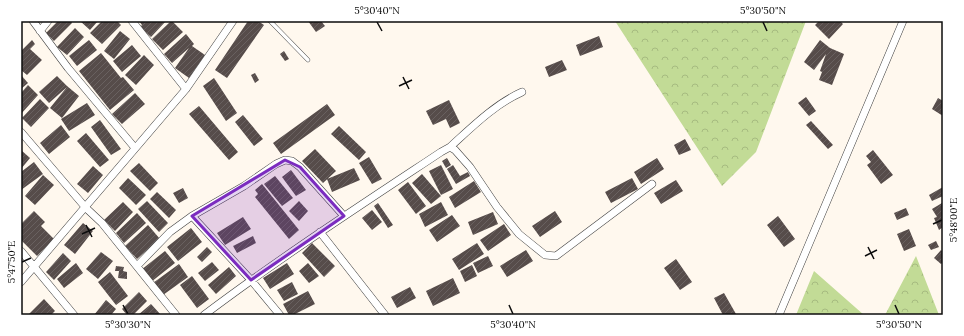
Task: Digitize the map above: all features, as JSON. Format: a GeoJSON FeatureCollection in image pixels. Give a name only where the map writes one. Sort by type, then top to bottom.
{"type":"FeatureCollection","features":[{"type":"Feature","properties":{"kind":"street"},"geometry":{"type":"LineString","coordinates":[[33,21],[68,68],[135,148]]}},
{"type":"Feature","properties":{"kind":"street"},"geometry":{"type":"LineString","coordinates":[[40,30],[48,21]]}},
{"type":"Feature","properties":{"kind":"street"},"geometry":{"type":"LineString","coordinates":[[132,21],[186,89]]}},
{"type":"Feature","properties":{"kind":"street"},"geometry":{"type":"LineString","coordinates":[[779,315],[903,21]]}},
{"type":"Feature","properties":{"kind":"street"},"geometry":{"type":"LineString","coordinates":[[21,282],[86,208],[186,89],[231,22]]}},
{"type":"Feature","properties":{"kind":"street"},"geometry":{"type":"LineString","coordinates":[[204,315],[320,232],[450,147],[473,126],[509,98],[522,92]]}},
{"type":"Feature","properties":{"kind":"street"},"geometry":{"type":"LineString","coordinates":[[21,132],[86,208],[102,223],[176,315]]}},
{"type":"Feature","properties":{"kind":"street"},"geometry":{"type":"LineString","coordinates":[[450,147],[455,150],[470,167],[497,207],[519,234],[544,255],[556,256],[652,184]]}},
{"type":"Feature","properties":{"kind":"street"},"geometry":{"type":"LineString","coordinates":[[137,266],[170,232],[192,216],[244,186],[276,164],[285,160],[292,161],[300,166],[344,216]]}},
{"type":"Feature","properties":{"kind":"street"},"geometry":{"type":"LineString","coordinates":[[192,216],[251,280],[280,315]]}},
{"type":"Feature","properties":{"kind":"street"},"geometry":{"type":"LineString","coordinates":[[320,232],[385,315]]}},
{"type":"Feature","properties":{"kind":"street"},"geometry":{"type":"LineString","coordinates":[[21,251],[74,315]]}},
{"type":"Feature","properties":{"kind":"lane"},"geometry":{"type":"LineString","coordinates":[[270,21],[308,60]]}},
{"type":"Feature","properties":{"kind":"highlighted area"},"geometry":{"type":"Polygon","coordinates":[[[285,160],[300,167],[344,216],[251,280],[192,216],[285,160]]]}},
{"type":"Feature","properties":{"kind":"green space"},"geometry":{"type":"Polygon","coordinates":[[[615,21],[806,21],[756,152],[722,186],[615,21]]]}},
{"type":"Feature","properties":{"kind":"green space"},"geometry":{"type":"Polygon","coordinates":[[[916,256],[939,315],[885,315],[916,256]]]}},
{"type":"Feature","properties":{"kind":"green space"},"geometry":{"type":"Polygon","coordinates":[[[814,271],[864,315],[796,315],[814,271]]]}},
{"type":"Feature","properties":{"kind":"building"},"geometry":{"type":"Polygon","coordinates":[[[58,21],[71,21],[72,23],[54,41],[46,33],[58,21]]]}},
{"type":"Feature","properties":{"kind":"building"},"geometry":{"type":"Polygon","coordinates":[[[80,21],[98,21],[90,30],[80,21]]]}},
{"type":"Feature","properties":{"kind":"building"},"geometry":{"type":"Polygon","coordinates":[[[102,21],[117,21],[121,25],[102,44],[90,33],[102,21]]]}},
{"type":"Feature","properties":{"kind":"building"},"geometry":{"type":"Polygon","coordinates":[[[139,21],[166,21],[151,37],[140,27],[142,25],[139,21]]]}},
{"type":"Feature","properties":{"kind":"building"},"geometry":{"type":"Polygon","coordinates":[[[171,21],[183,32],[163,50],[152,39],[171,21]]]}},
{"type":"Feature","properties":{"kind":"building"},"geometry":{"type":"Polygon","coordinates":[[[248,21],[258,21],[264,25],[227,78],[215,70],[248,21]]]}},
{"type":"Feature","properties":{"kind":"building"},"geometry":{"type":"Polygon","coordinates":[[[308,21],[321,21],[325,26],[316,32],[308,21]]]}},
{"type":"Feature","properties":{"kind":"building"},"geometry":{"type":"Polygon","coordinates":[[[819,21],[840,21],[843,24],[829,39],[815,25],[819,21]]]}},
{"type":"Feature","properties":{"kind":"building"},"geometry":{"type":"Polygon","coordinates":[[[75,28],[84,37],[67,55],[57,47],[75,28]]]}},
{"type":"Feature","properties":{"kind":"building"},"geometry":{"type":"Polygon","coordinates":[[[120,31],[130,39],[114,59],[104,51],[120,31]]]}},
{"type":"Feature","properties":{"kind":"building"},"geometry":{"type":"Polygon","coordinates":[[[186,34],[194,44],[192,46],[205,55],[189,78],[175,68],[189,48],[172,63],[164,54],[186,34]]]}},
{"type":"Feature","properties":{"kind":"building"},"geometry":{"type":"Polygon","coordinates":[[[599,36],[603,47],[580,56],[576,45],[599,36]]]}},
{"type":"Feature","properties":{"kind":"building"},"geometry":{"type":"Polygon","coordinates":[[[32,40],[35,44],[30,49],[42,60],[27,75],[21,70],[21,51],[32,40]]]}},
{"type":"Feature","properties":{"kind":"building"},"geometry":{"type":"Polygon","coordinates":[[[89,40],[97,50],[77,66],[69,56],[89,40]]]}},
{"type":"Feature","properties":{"kind":"building"},"geometry":{"type":"Polygon","coordinates":[[[820,40],[830,48],[844,54],[832,85],[819,80],[822,72],[820,71],[826,54],[814,70],[804,62],[820,40]]]}},
{"type":"Feature","properties":{"kind":"building"},"geometry":{"type":"Polygon","coordinates":[[[132,45],[141,56],[122,72],[113,61],[132,45]]]}},
{"type":"Feature","properties":{"kind":"building"},"geometry":{"type":"Polygon","coordinates":[[[284,51],[289,59],[285,61],[280,54],[284,51]]]}},
{"type":"Feature","properties":{"kind":"building"},"geometry":{"type":"Polygon","coordinates":[[[101,53],[121,78],[123,77],[134,90],[110,110],[79,71],[101,53]]]}},
{"type":"Feature","properties":{"kind":"building"},"geometry":{"type":"Polygon","coordinates":[[[144,55],[154,65],[136,85],[125,75],[144,55]]]}},
{"type":"Feature","properties":{"kind":"building"},"geometry":{"type":"Polygon","coordinates":[[[562,60],[567,70],[549,77],[545,67],[562,60]]]}},
{"type":"Feature","properties":{"kind":"building"},"geometry":{"type":"Polygon","coordinates":[[[255,73],[259,80],[255,83],[251,75],[255,73]]]}},
{"type":"Feature","properties":{"kind":"building"},"geometry":{"type":"Polygon","coordinates":[[[21,75],[28,83],[21,89],[21,75]]]}},
{"type":"Feature","properties":{"kind":"building"},"geometry":{"type":"Polygon","coordinates":[[[57,76],[79,96],[62,118],[50,108],[67,87],[49,103],[39,92],[57,76]]]}},
{"type":"Feature","properties":{"kind":"building"},"geometry":{"type":"Polygon","coordinates":[[[214,78],[237,113],[226,121],[203,86],[214,78]]]}},
{"type":"Feature","properties":{"kind":"building"},"geometry":{"type":"Polygon","coordinates":[[[28,85],[38,95],[21,114],[21,93],[28,85]]]}},
{"type":"Feature","properties":{"kind":"building"},"geometry":{"type":"Polygon","coordinates":[[[135,93],[145,104],[122,124],[112,114],[135,93]]]}},
{"type":"Feature","properties":{"kind":"building"},"geometry":{"type":"Polygon","coordinates":[[[806,97],[816,111],[809,116],[798,103],[806,97]]]}},
{"type":"Feature","properties":{"kind":"building"},"geometry":{"type":"Polygon","coordinates":[[[938,98],[943,101],[943,116],[932,109],[938,98]]]}},
{"type":"Feature","properties":{"kind":"building"},"geometry":{"type":"Polygon","coordinates":[[[40,99],[49,108],[31,127],[22,118],[40,99]]]}},
{"type":"Feature","properties":{"kind":"building"},"geometry":{"type":"Polygon","coordinates":[[[449,100],[460,123],[450,128],[446,119],[433,125],[426,111],[449,100]]]}},
{"type":"Feature","properties":{"kind":"building"},"geometry":{"type":"Polygon","coordinates":[[[87,103],[95,115],[69,131],[61,119],[87,103]]]}},
{"type":"Feature","properties":{"kind":"building"},"geometry":{"type":"Polygon","coordinates":[[[327,104],[335,115],[281,154],[273,143],[327,104]]]}},
{"type":"Feature","properties":{"kind":"building"},"geometry":{"type":"Polygon","coordinates":[[[199,106],[238,152],[229,160],[189,114],[199,106]]]}},
{"type":"Feature","properties":{"kind":"building"},"geometry":{"type":"Polygon","coordinates":[[[243,115],[263,139],[254,146],[235,122],[243,115]]]}},
{"type":"Feature","properties":{"kind":"building"},"geometry":{"type":"Polygon","coordinates":[[[100,120],[121,149],[111,155],[91,127],[100,120]]]}},
{"type":"Feature","properties":{"kind":"building"},"geometry":{"type":"Polygon","coordinates":[[[811,121],[833,145],[828,149],[806,125],[811,121]]]}},
{"type":"Feature","properties":{"kind":"building"},"geometry":{"type":"Polygon","coordinates":[[[61,125],[70,137],[49,154],[40,143],[61,125]]]}},
{"type":"Feature","properties":{"kind":"building"},"geometry":{"type":"Polygon","coordinates":[[[339,126],[366,152],[359,160],[331,134],[339,126]]]}},
{"type":"Feature","properties":{"kind":"building"},"geometry":{"type":"Polygon","coordinates":[[[86,133],[109,160],[100,167],[77,141],[86,133]]]}},
{"type":"Feature","properties":{"kind":"building"},"geometry":{"type":"Polygon","coordinates":[[[685,139],[691,150],[679,155],[674,145],[685,139]]]}},
{"type":"Feature","properties":{"kind":"building"},"geometry":{"type":"Polygon","coordinates":[[[315,149],[336,171],[323,183],[302,161],[315,149]]]}},
{"type":"Feature","properties":{"kind":"building"},"geometry":{"type":"Polygon","coordinates":[[[21,150],[30,158],[21,169],[21,150]]]}},
{"type":"Feature","properties":{"kind":"building"},"geometry":{"type":"Polygon","coordinates":[[[873,150],[893,175],[881,184],[867,165],[871,162],[866,156],[873,150]]]}},
{"type":"Feature","properties":{"kind":"building"},"geometry":{"type":"Polygon","coordinates":[[[369,157],[382,179],[372,184],[359,163],[369,157]]]}},
{"type":"Feature","properties":{"kind":"building"},"geometry":{"type":"Polygon","coordinates":[[[447,158],[451,165],[446,168],[442,161],[447,158]]]}},
{"type":"Feature","properties":{"kind":"building"},"geometry":{"type":"Polygon","coordinates":[[[657,158],[664,169],[641,184],[634,172],[657,158]]]}},
{"type":"Feature","properties":{"kind":"building"},"geometry":{"type":"Polygon","coordinates":[[[34,162],[43,174],[21,190],[21,172],[34,162]]]}},
{"type":"Feature","properties":{"kind":"building"},"geometry":{"type":"Polygon","coordinates":[[[139,163],[158,183],[150,191],[130,171],[139,163]]]}},
{"type":"Feature","properties":{"kind":"building"},"geometry":{"type":"Polygon","coordinates":[[[441,165],[453,189],[441,195],[429,171],[441,165]]]}},
{"type":"Feature","properties":{"kind":"building"},"geometry":{"type":"Polygon","coordinates":[[[453,165],[460,176],[468,172],[470,176],[456,184],[447,169],[453,165]]]}},
{"type":"Feature","properties":{"kind":"building"},"geometry":{"type":"Polygon","coordinates":[[[93,166],[103,175],[88,193],[77,184],[93,166]]]}},
{"type":"Feature","properties":{"kind":"building"},"geometry":{"type":"Polygon","coordinates":[[[354,168],[360,180],[332,192],[327,179],[354,168]]]}},
{"type":"Feature","properties":{"kind":"building"},"geometry":{"type":"Polygon","coordinates":[[[291,170],[306,190],[296,196],[282,177],[291,170]]]}},
{"type":"Feature","properties":{"kind":"building"},"geometry":{"type":"Polygon","coordinates":[[[422,174],[441,196],[431,204],[412,183],[422,174]]]}},
{"type":"Feature","properties":{"kind":"building"},"geometry":{"type":"Polygon","coordinates":[[[43,175],[54,185],[35,205],[25,196],[43,175]]]}},
{"type":"Feature","properties":{"kind":"building"},"geometry":{"type":"Polygon","coordinates":[[[275,176],[293,198],[282,206],[264,184],[275,176]]]}},
{"type":"Feature","properties":{"kind":"building"},"geometry":{"type":"Polygon","coordinates":[[[128,178],[146,195],[136,205],[119,188],[128,178]]]}},
{"type":"Feature","properties":{"kind":"building"},"geometry":{"type":"Polygon","coordinates":[[[632,178],[638,189],[611,203],[605,192],[632,178]]]}},
{"type":"Feature","properties":{"kind":"building"},"geometry":{"type":"Polygon","coordinates":[[[676,180],[683,191],[661,204],[654,193],[676,180]]]}},
{"type":"Feature","properties":{"kind":"building"},"geometry":{"type":"Polygon","coordinates":[[[474,181],[481,192],[455,208],[449,197],[474,181]]]}},
{"type":"Feature","properties":{"kind":"building"},"geometry":{"type":"Polygon","coordinates":[[[408,182],[426,206],[416,214],[398,190],[408,182]]]}},
{"type":"Feature","properties":{"kind":"building"},"geometry":{"type":"Polygon","coordinates":[[[262,184],[299,230],[289,239],[255,197],[258,194],[255,190],[262,184]]]}},
{"type":"Feature","properties":{"kind":"building"},"geometry":{"type":"Polygon","coordinates":[[[943,187],[943,196],[932,201],[929,195],[943,187]]]}},
{"type":"Feature","properties":{"kind":"building"},"geometry":{"type":"Polygon","coordinates":[[[183,188],[188,198],[179,203],[173,193],[183,188]]]}},
{"type":"Feature","properties":{"kind":"building"},"geometry":{"type":"Polygon","coordinates":[[[157,192],[176,210],[169,218],[150,199],[157,192]]]}},
{"type":"Feature","properties":{"kind":"building"},"geometry":{"type":"Polygon","coordinates":[[[147,201],[168,223],[159,232],[138,209],[147,201]]]}},
{"type":"Feature","properties":{"kind":"building"},"geometry":{"type":"Polygon","coordinates":[[[299,201],[308,211],[299,221],[289,211],[299,201]]]}},
{"type":"Feature","properties":{"kind":"building"},"geometry":{"type":"Polygon","coordinates":[[[123,202],[133,212],[115,231],[104,220],[123,202]]]}},
{"type":"Feature","properties":{"kind":"building"},"geometry":{"type":"Polygon","coordinates":[[[441,202],[448,215],[425,227],[419,214],[441,202]]]}},
{"type":"Feature","properties":{"kind":"building"},"geometry":{"type":"Polygon","coordinates":[[[378,203],[393,225],[388,228],[374,206],[378,203]]]}},
{"type":"Feature","properties":{"kind":"building"},"geometry":{"type":"Polygon","coordinates":[[[942,203],[943,227],[939,230],[934,218],[937,217],[932,209],[942,203]]]}},
{"type":"Feature","properties":{"kind":"building"},"geometry":{"type":"Polygon","coordinates":[[[906,208],[909,215],[897,220],[894,213],[906,208]]]}},
{"type":"Feature","properties":{"kind":"building"},"geometry":{"type":"Polygon","coordinates":[[[372,210],[382,222],[372,230],[362,218],[372,210]]]}},
{"type":"Feature","properties":{"kind":"building"},"geometry":{"type":"Polygon","coordinates":[[[34,211],[45,222],[41,226],[54,239],[37,256],[21,240],[21,224],[34,211]]]}},
{"type":"Feature","properties":{"kind":"building"},"geometry":{"type":"Polygon","coordinates":[[[555,211],[562,222],[540,237],[532,226],[555,211]]]}},
{"type":"Feature","properties":{"kind":"building"},"geometry":{"type":"Polygon","coordinates":[[[493,212],[498,224],[473,235],[468,222],[493,212]]]}},
{"type":"Feature","properties":{"kind":"building"},"geometry":{"type":"Polygon","coordinates":[[[137,213],[146,223],[124,243],[116,233],[137,213]]]}},
{"type":"Feature","properties":{"kind":"building"},"geometry":{"type":"Polygon","coordinates":[[[452,215],[460,226],[437,242],[429,230],[452,215]]]}},
{"type":"Feature","properties":{"kind":"building"},"geometry":{"type":"Polygon","coordinates":[[[778,216],[795,239],[784,247],[767,225],[778,216]]]}},
{"type":"Feature","properties":{"kind":"building"},"geometry":{"type":"Polygon","coordinates":[[[243,217],[251,229],[225,245],[217,233],[243,217]]]}},
{"type":"Feature","properties":{"kind":"building"},"geometry":{"type":"Polygon","coordinates":[[[83,223],[93,231],[75,254],[64,245],[83,223]]]}},
{"type":"Feature","properties":{"kind":"building"},"geometry":{"type":"Polygon","coordinates":[[[504,224],[511,235],[488,251],[480,240],[504,224]]]}},
{"type":"Feature","properties":{"kind":"building"},"geometry":{"type":"Polygon","coordinates":[[[148,225],[160,239],[137,259],[125,246],[148,225]]]}},
{"type":"Feature","properties":{"kind":"building"},"geometry":{"type":"Polygon","coordinates":[[[191,228],[202,242],[178,261],[167,247],[191,228]]]}},
{"type":"Feature","properties":{"kind":"building"},"geometry":{"type":"Polygon","coordinates":[[[909,229],[916,246],[904,251],[897,234],[909,229]]]}},
{"type":"Feature","properties":{"kind":"building"},"geometry":{"type":"Polygon","coordinates":[[[253,236],[256,243],[237,253],[233,246],[253,236]]]}},
{"type":"Feature","properties":{"kind":"building"},"geometry":{"type":"Polygon","coordinates":[[[936,241],[939,247],[931,250],[928,245],[936,241]]]}},
{"type":"Feature","properties":{"kind":"building"},"geometry":{"type":"Polygon","coordinates":[[[312,243],[335,266],[324,277],[302,253],[312,243]]]}},
{"type":"Feature","properties":{"kind":"building"},"geometry":{"type":"Polygon","coordinates":[[[477,243],[484,254],[459,270],[452,259],[477,243]]]}},
{"type":"Feature","properties":{"kind":"building"},"geometry":{"type":"Polygon","coordinates":[[[207,247],[212,252],[202,262],[197,257],[207,247]]]}},
{"type":"Feature","properties":{"kind":"building"},"geometry":{"type":"Polygon","coordinates":[[[526,250],[533,261],[507,277],[500,266],[526,250]]]}},
{"type":"Feature","properties":{"kind":"building"},"geometry":{"type":"Polygon","coordinates":[[[941,250],[943,252],[943,262],[941,264],[934,258],[941,250]]]}},
{"type":"Feature","properties":{"kind":"building"},"geometry":{"type":"Polygon","coordinates":[[[165,251],[175,263],[151,282],[141,270],[165,251]]]}},
{"type":"Feature","properties":{"kind":"building"},"geometry":{"type":"Polygon","coordinates":[[[101,252],[113,261],[98,279],[86,269],[101,252]]]}},
{"type":"Feature","properties":{"kind":"building"},"geometry":{"type":"Polygon","coordinates":[[[63,253],[71,261],[54,280],[46,272],[63,253]]]}},
{"type":"Feature","properties":{"kind":"building"},"geometry":{"type":"Polygon","coordinates":[[[488,256],[493,266],[478,273],[473,263],[488,256]]]}},
{"type":"Feature","properties":{"kind":"building"},"geometry":{"type":"Polygon","coordinates":[[[676,259],[692,282],[680,290],[664,268],[676,259]]]}},
{"type":"Feature","properties":{"kind":"building"},"geometry":{"type":"Polygon","coordinates":[[[212,262],[219,270],[205,281],[198,273],[212,262]]]}},
{"type":"Feature","properties":{"kind":"building"},"geometry":{"type":"Polygon","coordinates":[[[76,263],[83,273],[64,288],[57,279],[76,263]]]}},
{"type":"Feature","properties":{"kind":"building"},"geometry":{"type":"Polygon","coordinates":[[[287,263],[294,274],[270,289],[263,278],[287,263]]]}},
{"type":"Feature","properties":{"kind":"building"},"geometry":{"type":"Polygon","coordinates":[[[308,263],[319,276],[309,283],[299,271],[308,263]]]}},
{"type":"Feature","properties":{"kind":"building"},"geometry":{"type":"Polygon","coordinates":[[[179,264],[188,277],[163,295],[153,283],[179,264]]]}},
{"type":"Feature","properties":{"kind":"building"},"geometry":{"type":"Polygon","coordinates":[[[472,265],[477,276],[465,282],[460,271],[472,265]]]}},
{"type":"Feature","properties":{"kind":"building"},"geometry":{"type":"Polygon","coordinates":[[[116,266],[124,267],[123,271],[127,272],[127,279],[118,278],[119,271],[115,271],[116,266]]]}},
{"type":"Feature","properties":{"kind":"building"},"geometry":{"type":"Polygon","coordinates":[[[229,267],[236,276],[216,294],[208,285],[229,267]]]}},
{"type":"Feature","properties":{"kind":"building"},"geometry":{"type":"Polygon","coordinates":[[[110,272],[128,296],[116,305],[98,282],[110,272]]]}},
{"type":"Feature","properties":{"kind":"building"},"geometry":{"type":"Polygon","coordinates":[[[192,276],[209,299],[197,308],[180,285],[192,276]]]}},
{"type":"Feature","properties":{"kind":"building"},"geometry":{"type":"Polygon","coordinates":[[[453,278],[460,293],[433,306],[426,291],[453,278]]]}},
{"type":"Feature","properties":{"kind":"building"},"geometry":{"type":"Polygon","coordinates":[[[292,282],[298,294],[284,301],[277,290],[292,282]]]}},
{"type":"Feature","properties":{"kind":"building"},"geometry":{"type":"Polygon","coordinates":[[[410,287],[416,298],[397,308],[391,297],[410,287]]]}},
{"type":"Feature","properties":{"kind":"building"},"geometry":{"type":"Polygon","coordinates":[[[308,291],[315,304],[293,315],[289,315],[283,304],[308,291]]]}},
{"type":"Feature","properties":{"kind":"building"},"geometry":{"type":"Polygon","coordinates":[[[139,292],[147,301],[133,315],[127,315],[122,309],[139,292]]]}},
{"type":"Feature","properties":{"kind":"building"},"geometry":{"type":"Polygon","coordinates":[[[724,293],[736,314],[735,315],[723,315],[714,298],[724,293]]]}},
{"type":"Feature","properties":{"kind":"building"},"geometry":{"type":"Polygon","coordinates":[[[44,299],[55,311],[51,315],[28,315],[44,299]]]}},
{"type":"Feature","properties":{"kind":"building"},"geometry":{"type":"Polygon","coordinates":[[[106,300],[116,309],[111,315],[94,315],[106,300]]]}},
{"type":"Feature","properties":{"kind":"building"},"geometry":{"type":"Polygon","coordinates":[[[151,304],[161,315],[138,315],[151,304]]]}}]}
